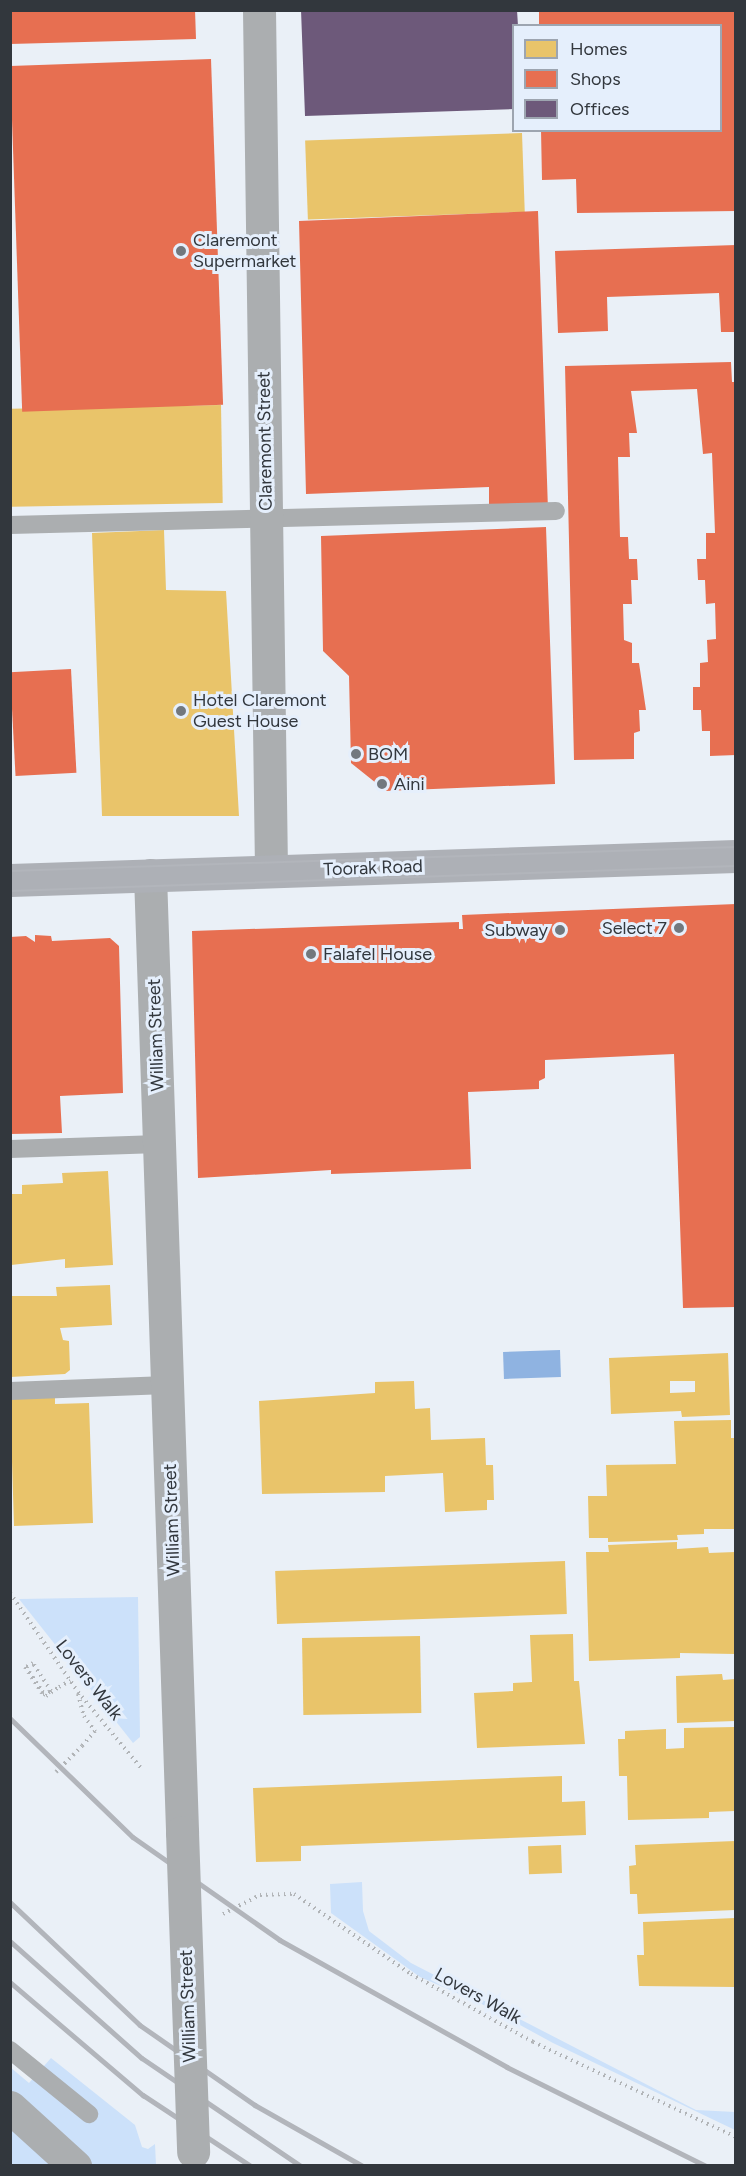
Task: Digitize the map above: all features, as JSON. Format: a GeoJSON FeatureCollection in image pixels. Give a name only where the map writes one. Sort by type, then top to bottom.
{"type":"FeatureCollection","features":[{"type":"Feature","properties":{"kind":"main road","name":"Toorak Road"},"geometry":{"type":"LineString","coordinates":[[10,880],[735,856]]}},
{"type":"Feature","properties":{"kind":"street","name":"Claremont Street"},"geometry":{"type":"LineString","coordinates":[[259,10],[271,872]]}},
{"type":"Feature","properties":{"kind":"street","name":"William Street"},"geometry":{"type":"LineString","coordinates":[[150,875],[193,2159]]}},
{"type":"Feature","properties":{"kind":"street"},"geometry":{"type":"LineString","coordinates":[[10,2107],[75,2166]]}},
{"type":"Feature","properties":{"kind":"lane"},"geometry":{"type":"LineString","coordinates":[[10,525],[556,511]]}},
{"type":"Feature","properties":{"kind":"lane"},"geometry":{"type":"LineString","coordinates":[[10,1149],[159,1144]]}},
{"type":"Feature","properties":{"kind":"lane"},"geometry":{"type":"LineString","coordinates":[[10,1391],[167,1385]]}},
{"type":"Feature","properties":{"kind":"lane"},"geometry":{"type":"LineString","coordinates":[[10,2050],[89,2114]]}},
{"type":"Feature","properties":{"kind":"path","name":"Lovers Walk"},"geometry":{"type":"LineString","coordinates":[[10,1593],[69,1681],[96,1709],[145,1774]]}},
{"type":"Feature","properties":{"kind":"path"},"geometry":{"type":"LineString","coordinates":[[25,1667],[43,1695],[51,1691],[33,1663],[26,1667],[42,1691],[45,1696],[69,1681]]}},
{"type":"Feature","properties":{"kind":"path"},"geometry":{"type":"LineString","coordinates":[[56,1772],[95,1731],[84,1716],[78,1692]]}},
{"type":"Feature","properties":{"kind":"path","name":"Lovers Walk"},"geometry":{"type":"LineString","coordinates":[[217,1917],[260,1895],[294,1894],[411,1974],[533,2042],[735,2137]]}},
{"type":"Feature","properties":{"kind":"shaded area"},"geometry":{"type":"Polygon","coordinates":[[[138,1597],[140,1737],[133,1743],[19,1599],[138,1597]]]}},
{"type":"Feature","properties":{"kind":"shaded area"},"geometry":{"type":"Polygon","coordinates":[[[362,1882],[363,1911],[369,1931],[411,1963],[696,2110],[735,2112],[735,2130],[553,2043],[478,2002],[420,1977],[331,1913],[330,1884],[362,1882]]]}},
{"type":"Feature","properties":{"kind":"shaded area"},"geometry":{"type":"Polygon","coordinates":[[[51,2058],[135,2125],[142,2147],[148,2149],[155,2144],[156,2165],[11,2165],[10,2067],[29,2083],[51,2058]]]}},
{"type":"Feature","properties":{"kind":"water"},"geometry":{"type":"Polygon","coordinates":[[[560,1350],[561,1377],[504,1379],[503,1352],[560,1350]]]}},
{"type":"Feature","properties":{"kind":"building: Homes"},"geometry":{"type":"Polygon","coordinates":[[[522,133],[525,212],[308,220],[305,141],[522,133]]]}},
{"type":"Feature","properties":{"kind":"building: Homes"},"geometry":{"type":"Polygon","coordinates":[[[221,405],[223,503],[12,507],[10,409],[221,405]]]}},
{"type":"Feature","properties":{"kind":"building: Homes"},"geometry":{"type":"Polygon","coordinates":[[[164,530],[166,590],[226,591],[239,816],[102,816],[92,533],[164,530]]]}},
{"type":"Feature","properties":{"kind":"building: Homes"},"geometry":{"type":"Polygon","coordinates":[[[108,1171],[113,1265],[65,1268],[65,1259],[11,1265],[10,1194],[22,1194],[22,1185],[63,1183],[62,1173],[108,1171]]]}},
{"type":"Feature","properties":{"kind":"building: Homes"},"geometry":{"type":"Polygon","coordinates":[[[110,1285],[112,1325],[60,1328],[63,1340],[69,1341],[70,1370],[65,1374],[10,1377],[10,1296],[57,1296],[56,1287],[110,1285]]]}},
{"type":"Feature","properties":{"kind":"building: Homes"},"geometry":{"type":"Polygon","coordinates":[[[728,1353],[730,1415],[682,1417],[681,1411],[611,1414],[609,1358],[728,1353]],[[670,1381],[670,1393],[695,1392],[695,1381],[670,1381]]]}},
{"type":"Feature","properties":{"kind":"building: Homes"},"geometry":{"type":"Polygon","coordinates":[[[414,1381],[415,1409],[430,1408],[431,1440],[485,1438],[486,1465],[493,1465],[494,1500],[487,1500],[487,1510],[445,1512],[443,1473],[385,1476],[385,1492],[262,1494],[259,1401],[375,1393],[375,1382],[414,1381]]]}},
{"type":"Feature","properties":{"kind":"building: Homes"},"geometry":{"type":"Polygon","coordinates":[[[55,1396],[55,1404],[89,1403],[93,1523],[14,1526],[10,1397],[55,1396]]]}},
{"type":"Feature","properties":{"kind":"building: Homes"},"geometry":{"type":"Polygon","coordinates":[[[731,1420],[731,1438],[735,1438],[735,1529],[704,1529],[704,1534],[677,1535],[678,1540],[608,1542],[608,1538],[589,1538],[588,1496],[607,1496],[606,1465],[676,1464],[674,1421],[731,1420]]]}},
{"type":"Feature","properties":{"kind":"building: Homes"},"geometry":{"type":"Polygon","coordinates":[[[677,1542],[677,1549],[708,1547],[709,1553],[735,1552],[735,1654],[680,1653],[680,1658],[589,1661],[586,1552],[609,1552],[608,1545],[677,1542]]]}},
{"type":"Feature","properties":{"kind":"building: Homes"},"geometry":{"type":"Polygon","coordinates":[[[565,1561],[567,1614],[277,1624],[275,1571],[565,1561]]]}},
{"type":"Feature","properties":{"kind":"building: Homes"},"geometry":{"type":"Polygon","coordinates":[[[573,1634],[574,1681],[579,1681],[585,1744],[477,1748],[474,1693],[513,1691],[513,1683],[532,1682],[530,1635],[573,1634]]]}},
{"type":"Feature","properties":{"kind":"building: Homes"},"geometry":{"type":"Polygon","coordinates":[[[420,1636],[421,1713],[303,1715],[302,1638],[420,1636]]]}},
{"type":"Feature","properties":{"kind":"building: Homes"},"geometry":{"type":"Polygon","coordinates":[[[722,1674],[723,1680],[735,1679],[735,1721],[677,1723],[676,1676],[722,1674]]]}},
{"type":"Feature","properties":{"kind":"building: Homes"},"geometry":{"type":"Polygon","coordinates":[[[735,1727],[735,1811],[709,1812],[709,1818],[628,1820],[627,1776],[619,1776],[618,1739],[625,1739],[625,1731],[666,1729],[666,1749],[684,1748],[684,1728],[735,1727]]]}},
{"type":"Feature","properties":{"kind":"building: Homes"},"geometry":{"type":"Polygon","coordinates":[[[562,1776],[562,1802],[585,1801],[586,1835],[301,1846],[301,1861],[256,1862],[253,1788],[562,1776]]]}},
{"type":"Feature","properties":{"kind":"building: Homes"},"geometry":{"type":"Polygon","coordinates":[[[735,1841],[735,1910],[638,1914],[637,1894],[630,1894],[629,1866],[636,1865],[635,1845],[735,1841]]]}},
{"type":"Feature","properties":{"kind":"building: Homes"},"geometry":{"type":"Polygon","coordinates":[[[561,1845],[562,1873],[529,1874],[528,1846],[561,1845]]]}},
{"type":"Feature","properties":{"kind":"building: Homes"},"geometry":{"type":"Polygon","coordinates":[[[735,1918],[735,1987],[639,1986],[637,1955],[644,1955],[643,1922],[735,1918]]]}},
{"type":"Feature","properties":{"kind":"building: Shops"},"geometry":{"type":"Polygon","coordinates":[[[10,10],[195,10],[196,39],[10,44],[10,10]]]}},
{"type":"Feature","properties":{"kind":"building: Shops"},"geometry":{"type":"Polygon","coordinates":[[[539,10],[736,10],[736,211],[577,213],[576,179],[542,180],[541,132],[722,132],[722,24],[539,24],[539,10]]]}},
{"type":"Feature","properties":{"kind":"building: Shops"},"geometry":{"type":"Polygon","coordinates":[[[211,59],[223,405],[22,412],[10,66],[211,59]]]}},
{"type":"Feature","properties":{"kind":"building: Shops"},"geometry":{"type":"Polygon","coordinates":[[[538,211],[548,510],[489,512],[489,487],[306,494],[299,221],[538,211]]]}},
{"type":"Feature","properties":{"kind":"building: Shops"},"geometry":{"type":"Polygon","coordinates":[[[736,245],[736,332],[721,332],[719,293],[607,297],[608,331],[558,333],[555,251],[736,245]]]}},
{"type":"Feature","properties":{"kind":"building: Shops"},"geometry":{"type":"Polygon","coordinates":[[[731,362],[732,382],[736,382],[736,755],[710,756],[710,731],[702,731],[701,710],[693,710],[693,687],[700,687],[700,663],[708,662],[707,640],[716,639],[715,603],[706,604],[705,580],[698,580],[697,559],[706,559],[706,533],[715,533],[712,453],[703,454],[697,389],[631,391],[637,433],[629,433],[630,457],[618,457],[620,537],[628,537],[629,559],[637,559],[638,580],[631,580],[632,604],[623,604],[624,640],[632,643],[632,663],[639,663],[646,710],[639,710],[640,731],[634,733],[634,759],[574,760],[565,366],[731,362]]]}},
{"type":"Feature","properties":{"kind":"building: Shops"},"geometry":{"type":"Polygon","coordinates":[[[546,527],[555,784],[386,791],[351,763],[349,676],[323,651],[321,536],[546,527]]]}},
{"type":"Feature","properties":{"kind":"building: Shops"},"geometry":{"type":"Polygon","coordinates":[[[71,669],[76,773],[16,776],[10,672],[71,669]]]}},
{"type":"Feature","properties":{"kind":"building: Shops"},"geometry":{"type":"Polygon","coordinates":[[[736,904],[736,1307],[683,1308],[674,1054],[545,1060],[545,1078],[539,1081],[539,1089],[468,1092],[471,1169],[331,1174],[331,1170],[198,1178],[192,931],[459,922],[459,929],[463,929],[462,915],[736,904]]]}},
{"type":"Feature","properties":{"kind":"building: Shops"},"geometry":{"type":"Polygon","coordinates":[[[35,935],[51,936],[52,941],[110,938],[119,946],[123,1093],[60,1096],[62,1133],[10,1134],[10,937],[26,936],[35,942],[35,935]]]}},
{"type":"Feature","properties":{"kind":"building: Offices"},"geometry":{"type":"Polygon","coordinates":[[[301,10],[517,10],[518,24],[512,24],[512,109],[305,116],[301,10]]]}},
{"type":"Feature","properties":{"kind":"tram line"},"geometry":{"type":"LineString","coordinates":[[10,871],[736,847]]}},
{"type":"Feature","properties":{"kind":"tram line"},"geometry":{"type":"LineString","coordinates":[[10,891],[736,866]]}},
{"type":"Feature","properties":{"kind":"railway"},"geometry":{"type":"LineString","coordinates":[[10,1718],[133,1837],[280,1940],[507,2067],[706,2166]]}},
{"type":"Feature","properties":{"kind":"railway"},"geometry":{"type":"LineString","coordinates":[[10,1902],[140,2025],[255,2105],[363,2166]]}},
{"type":"Feature","properties":{"kind":"railway"},"geometry":{"type":"LineString","coordinates":[[10,1941],[142,2058],[301,2166]]}},
{"type":"Feature","properties":{"kind":"railway"},"geometry":{"type":"LineString","coordinates":[[10,1982],[143,2095],[251,2166]]}},
{"type":"Feature","properties":{"kind":"place","name":"Claremont Supermarket"},"geometry":{"type":"Point","coordinates":[181,251]}},
{"type":"Feature","properties":{"kind":"place","name":"Hotel Claremont Guest House"},"geometry":{"type":"Point","coordinates":[181,711]}},
{"type":"Feature","properties":{"kind":"place","name":"BOM"},"geometry":{"type":"Point","coordinates":[356,754]}},
{"type":"Feature","properties":{"kind":"place","name":"Aini"},"geometry":{"type":"Point","coordinates":[382,784]}},
{"type":"Feature","properties":{"kind":"place","name":"Select 7"},"geometry":{"type":"Point","coordinates":[679,928]}},
{"type":"Feature","properties":{"kind":"place","name":"Subway"},"geometry":{"type":"Point","coordinates":[560,930]}},
{"type":"Feature","properties":{"kind":"place","name":"Falafel House"},"geometry":{"type":"Point","coordinates":[311,954]}}]}
